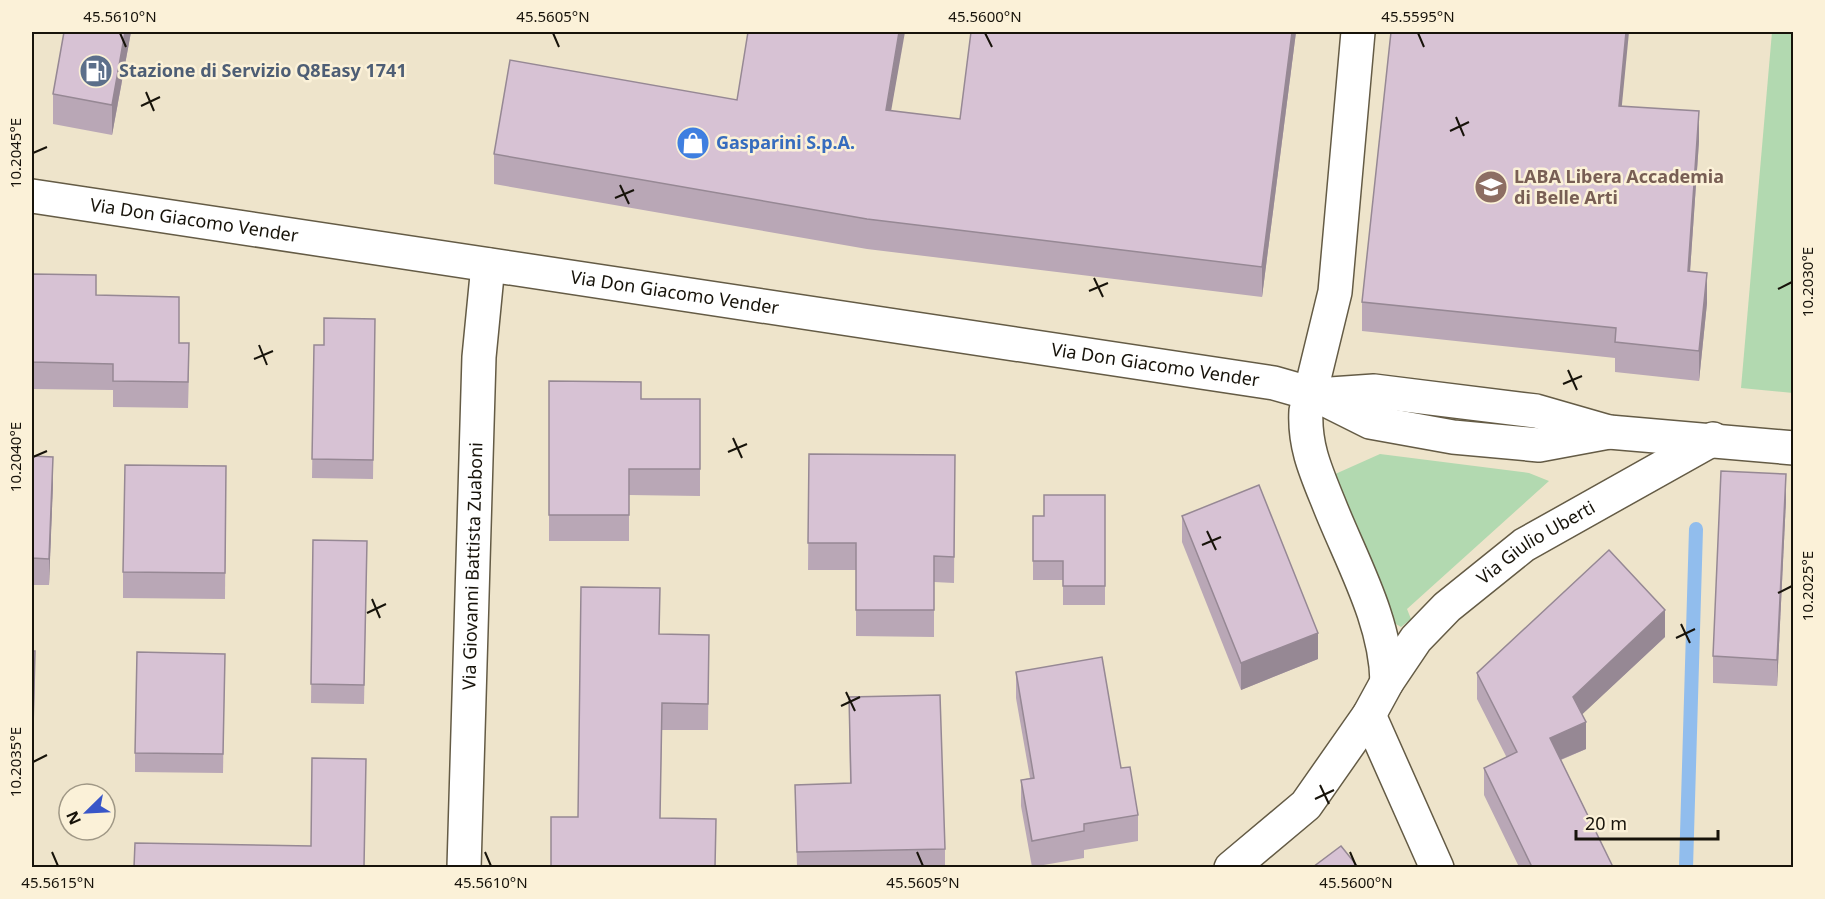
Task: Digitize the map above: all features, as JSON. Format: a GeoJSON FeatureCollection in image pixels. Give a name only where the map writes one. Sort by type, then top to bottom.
{"type":"FeatureCollection","features":[{"type":"Feature","properties":{"kind":"street"},"geometry":{"type":"LineString","coordinates":[[1358,32],[1335,292],[1305,430],[1307,448],[1382,637],[1387,682]]}},
{"type":"Feature","properties":{"kind":"street","name":"Via Don Giacomo Vender"},"geometry":{"type":"LineString","coordinates":[[32,196],[1274,383],[1313,394],[1374,391],[1536,411],[1609,432],[1713,439],[1794,448]]}},
{"type":"Feature","properties":{"kind":"street","name":"Via Giovanni Battista Zuaboni"},"geometry":{"type":"LineString","coordinates":[[464,867],[479,357],[488,265]]}},
{"type":"Feature","properties":{"kind":"street","name":"Via Giulio Uberti"},"geometry":{"type":"LineString","coordinates":[[1231,867],[1306,805],[1369,715],[1387,682],[1430,623],[1524,545],[1713,439]]}},
{"type":"Feature","properties":{"kind":"street"},"geometry":{"type":"LineString","coordinates":[[1369,715],[1437,867]]}},
{"type":"Feature","properties":{"kind":"green space"},"geometry":{"type":"Polygon","coordinates":[[[1772,32],[1793,32],[1793,393],[1741,388],[1772,32]]]}},
{"type":"Feature","properties":{"kind":"green space"},"geometry":{"type":"Polygon","coordinates":[[[1380,454],[1529,473],[1549,481],[1407,609],[1411,619],[1401,627],[1391,621],[1333,475],[1380,454]]]}},
{"type":"Feature","properties":{"kind":"building"},"geometry":{"type":"Polygon","coordinates":[[[64,32],[125,32],[112,105],[53,94],[64,32]]]}},
{"type":"Feature","properties":{"kind":"building"},"geometry":{"type":"Polygon","coordinates":[[[748,32],[899,32],[886,110],[960,119],[971,32],[1292,32],[1262,267],[867,219],[494,154],[510,60],[737,100],[748,32]]]}},
{"type":"Feature","properties":{"kind":"building","name":"LABA Libera Accademia di Belle Arti"},"geometry":{"type":"Polygon","coordinates":[[[1391,32],[1626,32],[1619,106],[1699,111],[1688,271],[1707,273],[1699,351],[1615,342],[1616,328],[1362,302],[1391,32]]]}},
{"type":"Feature","properties":{"kind":"building"},"geometry":{"type":"Polygon","coordinates":[[[32,274],[96,275],[96,295],[179,297],[179,343],[189,343],[188,382],[113,381],[113,364],[32,362],[32,274]]]}},
{"type":"Feature","properties":{"kind":"building"},"geometry":{"type":"Polygon","coordinates":[[[324,318],[375,319],[373,460],[312,459],[314,345],[324,345],[324,318]]]}},
{"type":"Feature","properties":{"kind":"building"},"geometry":{"type":"Polygon","coordinates":[[[549,381],[641,382],[641,399],[700,399],[700,469],[629,469],[629,515],[549,515],[549,381]]]}},
{"type":"Feature","properties":{"kind":"building"},"geometry":{"type":"Polygon","coordinates":[[[809,454],[955,455],[954,557],[934,556],[934,610],[856,610],[856,543],[808,543],[809,454]]]}},
{"type":"Feature","properties":{"kind":"building"},"geometry":{"type":"Polygon","coordinates":[[[32,456],[53,457],[49,559],[32,558],[32,456]]]}},
{"type":"Feature","properties":{"kind":"building"},"geometry":{"type":"Polygon","coordinates":[[[125,465],[226,466],[225,573],[123,572],[125,465]]]}},
{"type":"Feature","properties":{"kind":"building"},"geometry":{"type":"Polygon","coordinates":[[[1721,471],[1786,474],[1777,660],[1713,656],[1721,471]]]}},
{"type":"Feature","properties":{"kind":"building"},"geometry":{"type":"Polygon","coordinates":[[[1259,485],[1318,633],[1241,663],[1182,516],[1259,485]]]}},
{"type":"Feature","properties":{"kind":"building"},"geometry":{"type":"Polygon","coordinates":[[[1044,495],[1105,495],[1105,586],[1063,586],[1063,561],[1033,561],[1033,516],[1044,516],[1044,495]]]}},
{"type":"Feature","properties":{"kind":"building"},"geometry":{"type":"Polygon","coordinates":[[[313,540],[367,541],[364,685],[311,684],[313,540]]]}},
{"type":"Feature","properties":{"kind":"building"},"geometry":{"type":"Polygon","coordinates":[[[1609,550],[1665,610],[1573,697],[1586,722],[1550,738],[1613,867],[1532,867],[1484,768],[1517,752],[1477,673],[1609,550]]]}},
{"type":"Feature","properties":{"kind":"building"},"geometry":{"type":"Polygon","coordinates":[[[581,587],[660,588],[659,634],[709,635],[708,704],[662,703],[660,818],[716,819],[715,867],[551,867],[551,817],[578,817],[581,587]]]}},
{"type":"Feature","properties":{"kind":"building"},"geometry":{"type":"Polygon","coordinates":[[[32,651],[35,651],[33,728],[32,728],[32,651]]]}},
{"type":"Feature","properties":{"kind":"building"},"geometry":{"type":"Polygon","coordinates":[[[137,652],[225,654],[223,754],[135,753],[137,652]]]}},
{"type":"Feature","properties":{"kind":"building"},"geometry":{"type":"Polygon","coordinates":[[[1102,657],[1121,768],[1130,767],[1138,815],[1084,824],[1084,831],[1032,841],[1021,780],[1034,778],[1016,672],[1102,657]]]}},
{"type":"Feature","properties":{"kind":"building"},"geometry":{"type":"Polygon","coordinates":[[[940,695],[945,849],[797,852],[795,785],[851,783],[849,697],[940,695]]]}},
{"type":"Feature","properties":{"kind":"building"},"geometry":{"type":"Polygon","coordinates":[[[312,758],[366,759],[364,867],[134,867],[135,843],[311,846],[312,758]]]}},
{"type":"Feature","properties":{"kind":"building"},"geometry":{"type":"Polygon","coordinates":[[[1341,846],[1358,867],[1313,867],[1341,846]]]}},
{"type":"Feature","properties":{"kind":"waterway"},"geometry":{"type":"LineString","coordinates":[[1686,868],[1696,529]]}},
{"type":"Feature","properties":{"kind":"place","name":"Stazione di Servizio Q8Easy 1741"},"geometry":{"type":"Point","coordinates":[96,71]}},
{"type":"Feature","properties":{"kind":"place","name":"Gasparini S.p.A."},"geometry":{"type":"Point","coordinates":[693,143]}},
{"type":"Feature","properties":{"kind":"place","name":"LABA Libera Accademia di Belle Arti"},"geometry":{"type":"Point","coordinates":[1491,187]}}]}
